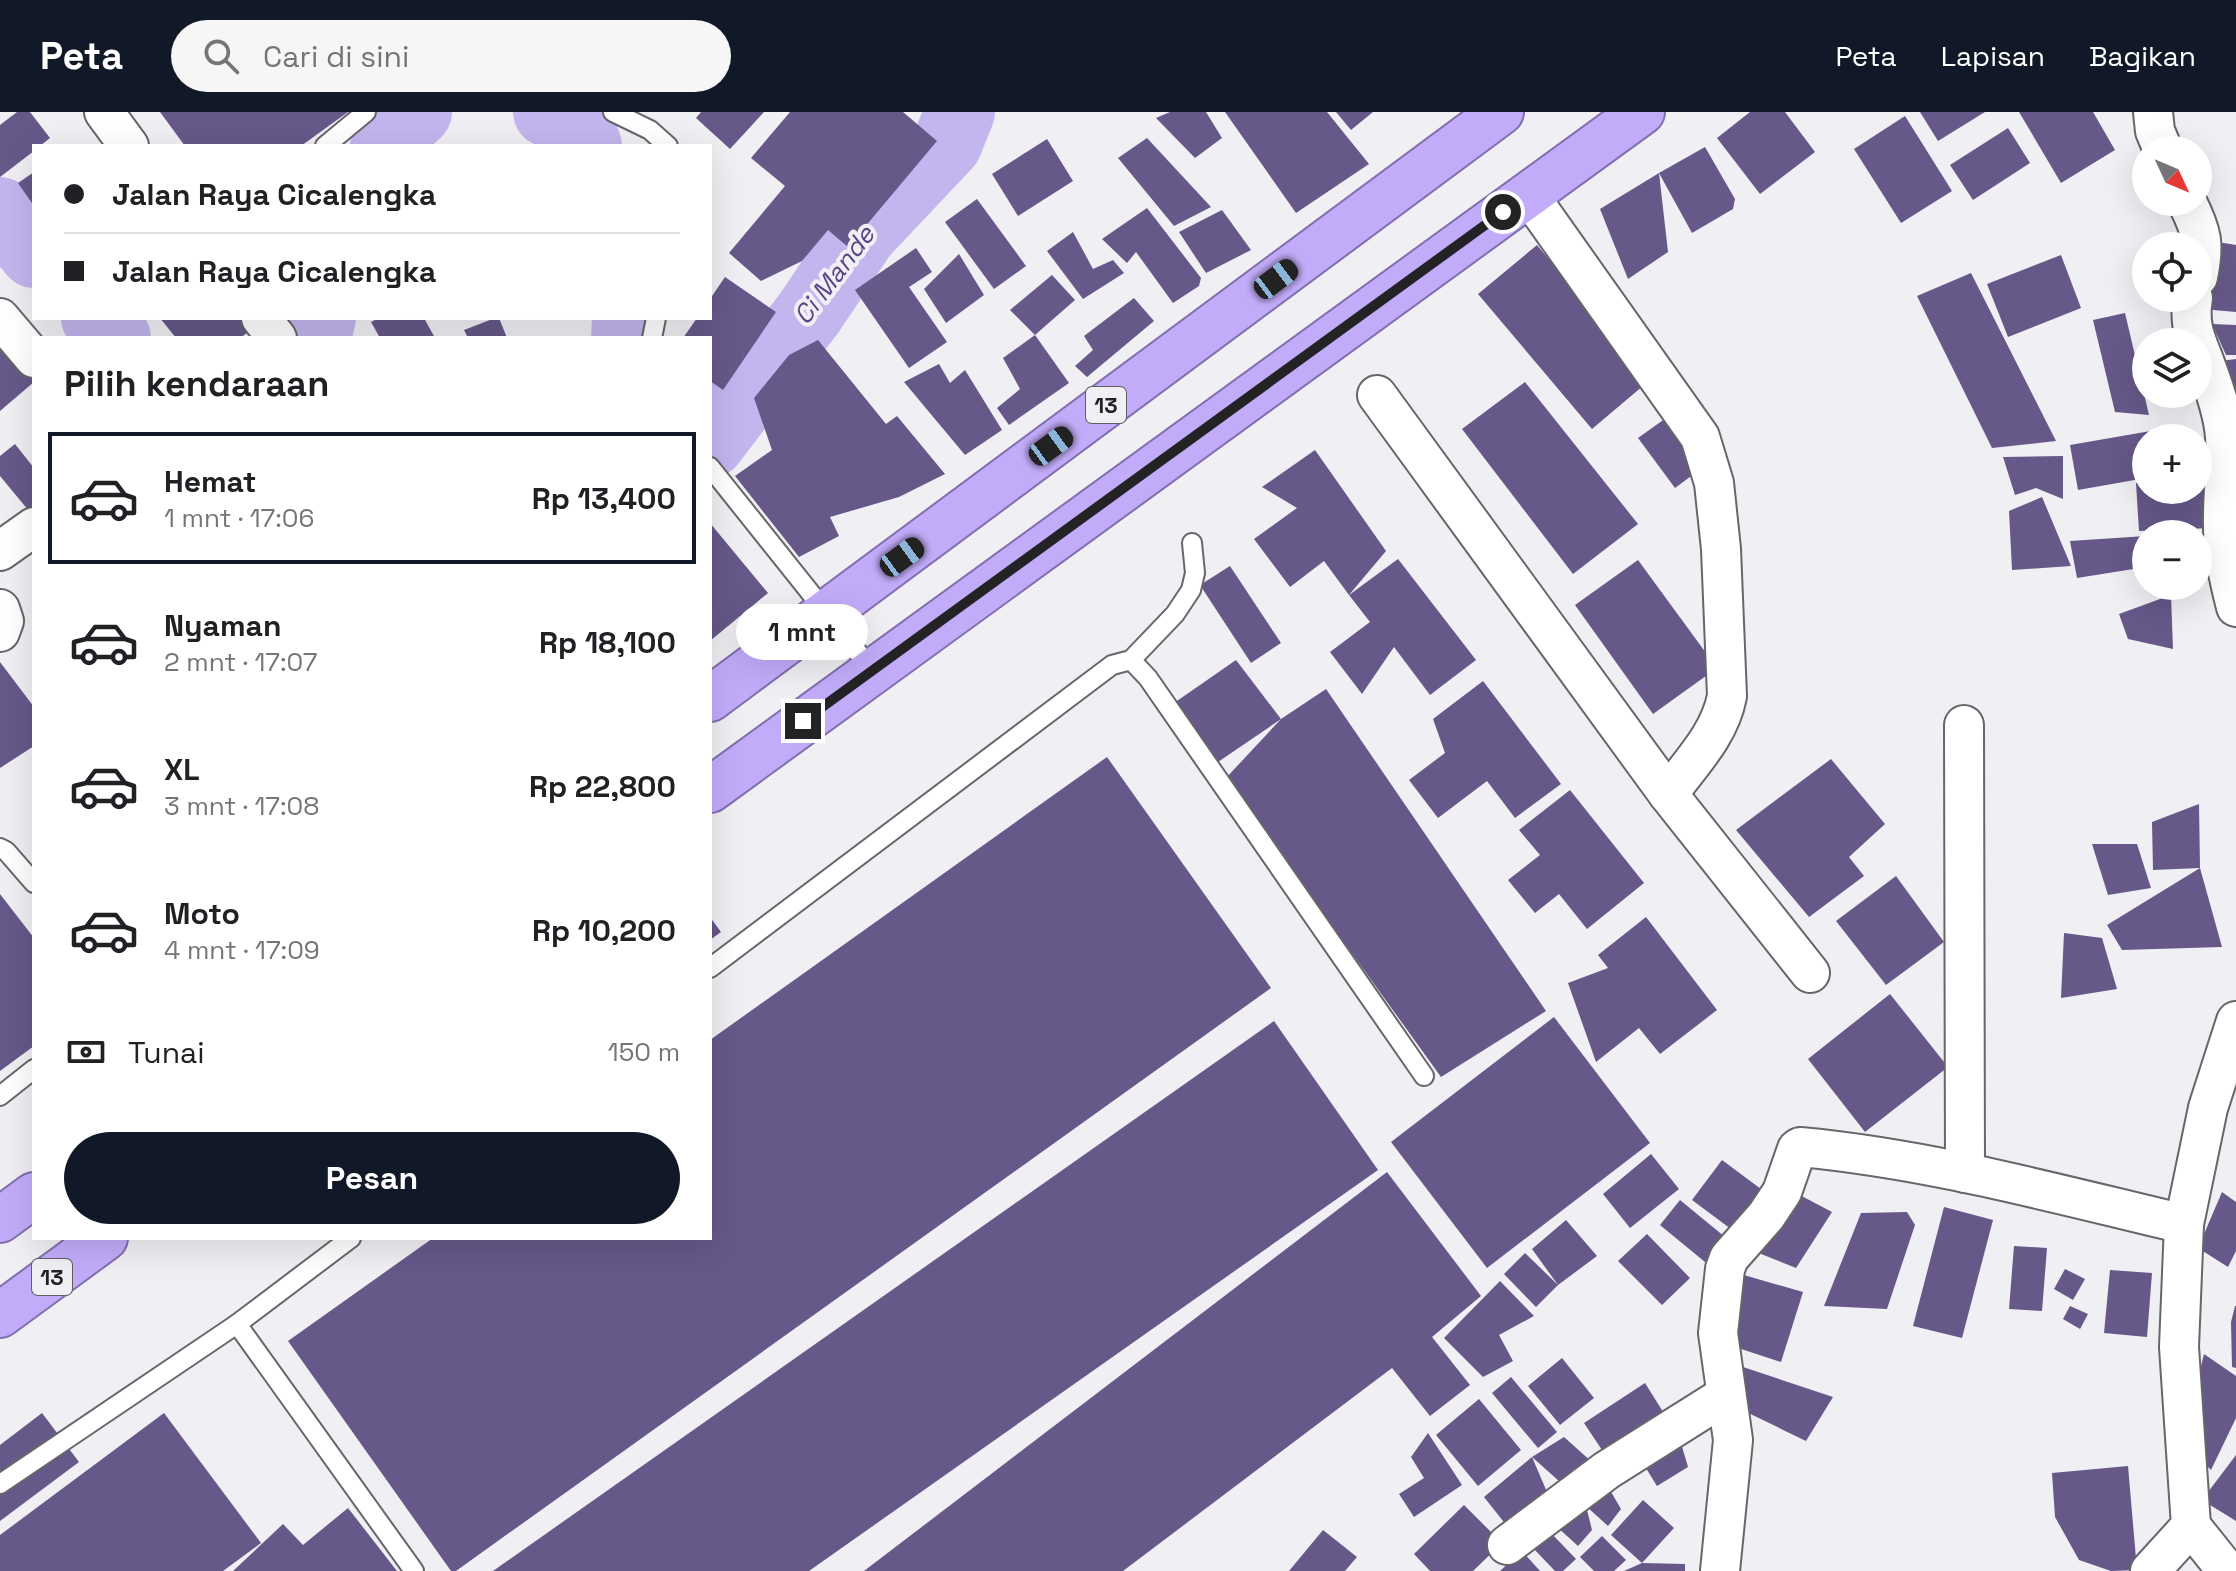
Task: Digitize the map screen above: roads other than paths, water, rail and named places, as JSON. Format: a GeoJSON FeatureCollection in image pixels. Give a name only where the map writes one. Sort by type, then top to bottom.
{"type":"FeatureCollection","features":[{"type":"Feature","properties":{"kind":"highway","name":"13"},"geometry":{"type":"LineString","coordinates":[[712,698],[1501,112]]}},
{"type":"Feature","properties":{"kind":"highway"},"geometry":{"type":"LineString","coordinates":[[712,789],[1642,112]]}},
{"type":"Feature","properties":{"kind":"highway"},"geometry":{"type":"LineString","coordinates":[[0,1220],[32,1196]]}},
{"type":"Feature","properties":{"kind":"highway","name":"13"},"geometry":{"type":"LineString","coordinates":[[0,1315],[102,1240]]}},
{"type":"Feature","properties":{"kind":"street"},"geometry":{"type":"LineString","coordinates":[[104,112],[128,144]]}},
{"type":"Feature","properties":{"kind":"street"},"geometry":{"type":"LineString","coordinates":[[2153,112],[2157,136]]}},
{"type":"Feature","properties":{"kind":"street"},"geometry":{"type":"LineString","coordinates":[[1528,194],[1700,437],[1714,483],[1721,549],[1727,696],[1723,716],[1711,738],[1668,794]]}},
{"type":"Feature","properties":{"kind":"street"},"geometry":{"type":"LineString","coordinates":[[0,318],[32,356]]}},
{"type":"Feature","properties":{"kind":"street"},"geometry":{"type":"LineString","coordinates":[[263,320],[275,336]]}},
{"type":"Feature","properties":{"kind":"street"},"geometry":{"type":"LineString","coordinates":[[2212,383],[2223,423],[2226,462],[2224,556],[2236,607]]}},
{"type":"Feature","properties":{"kind":"street"},"geometry":{"type":"LineString","coordinates":[[1377,395],[1668,794],[1810,973]]}},
{"type":"Feature","properties":{"kind":"street"},"geometry":{"type":"LineString","coordinates":[[0,609],[4,621],[0,632]]}},
{"type":"Feature","properties":{"kind":"street"},"geometry":{"type":"LineString","coordinates":[[1964,725],[1965,1173]]}},
{"type":"Feature","properties":{"kind":"street"},"geometry":{"type":"LineString","coordinates":[[2227,1571],[2191,1526],[2179,1347],[2184,1224],[2208,1108],[2236,1021]]}},
{"type":"Feature","properties":{"kind":"street"},"geometry":{"type":"LineString","coordinates":[[1720,1571],[1733,1440],[1718,1333],[1725,1269],[1729,1258],[1766,1216],[1782,1192],[1797,1149],[1855,1152],[1965,1173],[2184,1224]]}},
{"type":"Feature","properties":{"kind":"street"},"geometry":{"type":"LineString","coordinates":[[1507,1545],[1607,1470],[1726,1395]]}},
{"type":"Feature","properties":{"kind":"street"},"geometry":{"type":"LineString","coordinates":[[2150,1571],[2191,1526]]}},
{"type":"Feature","properties":{"kind":"lane"},"geometry":{"type":"LineString","coordinates":[[327,144],[366,112]]}},
{"type":"Feature","properties":{"kind":"lane"},"geometry":{"type":"LineString","coordinates":[[613,112],[650,130],[666,144]]}},
{"type":"Feature","properties":{"kind":"lane"},"geometry":{"type":"LineString","coordinates":[[712,470],[872,670]]}},
{"type":"Feature","properties":{"kind":"lane"},"geometry":{"type":"LineString","coordinates":[[712,966],[1112,665],[1131,660],[1175,614],[1191,590],[1195,573],[1192,543]]}},
{"type":"Feature","properties":{"kind":"lane"},"geometry":{"type":"LineString","coordinates":[[1131,660],[1148,678],[1424,1076]]}},
{"type":"Feature","properties":{"kind":"lane"},"geometry":{"type":"LineString","coordinates":[[0,848],[32,881]]}},
{"type":"Feature","properties":{"kind":"lane"},"geometry":{"type":"LineString","coordinates":[[0,1096],[32,1071]]}},
{"type":"Feature","properties":{"kind":"lane"},"geometry":{"type":"LineString","coordinates":[[0,1484],[237,1324],[348,1240]]}},
{"type":"Feature","properties":{"kind":"lane"},"geometry":{"type":"LineString","coordinates":[[237,1324],[414,1571]]}},
{"type":"Feature","properties":{"kind":"waterway","name":"Ci Mande"},"geometry":{"type":"LineString","coordinates":[[386,144],[391,135],[417,112]]}},
{"type":"Feature","properties":{"kind":"waterway","name":"Ci Mande"},"geometry":{"type":"LineString","coordinates":[[548,112],[577,120],[586,144]]}},
{"type":"Feature","properties":{"kind":"waterway","name":"Ci Mande"},"geometry":{"type":"LineString","coordinates":[[712,440],[810,312],[862,234],[947,144],[960,112]]}},
{"type":"Feature","properties":{"kind":"waterway","name":"Ci Mande"},"geometry":{"type":"LineString","coordinates":[[0,212],[32,251]]}},
{"type":"Feature","properties":{"kind":"waterway","name":"Ci Mande"},"geometry":{"type":"LineString","coordinates":[[98,320],[114,336]]}},
{"type":"Feature","properties":{"kind":"waterway","name":"Ci Mande"},"geometry":{"type":"LineString","coordinates":[[316,336],[320,320]]}},
{"type":"Feature","properties":{"kind":"waterway","name":"Ci Mande"},"geometry":{"type":"LineString","coordinates":[[626,336],[627,320]]}}]}
